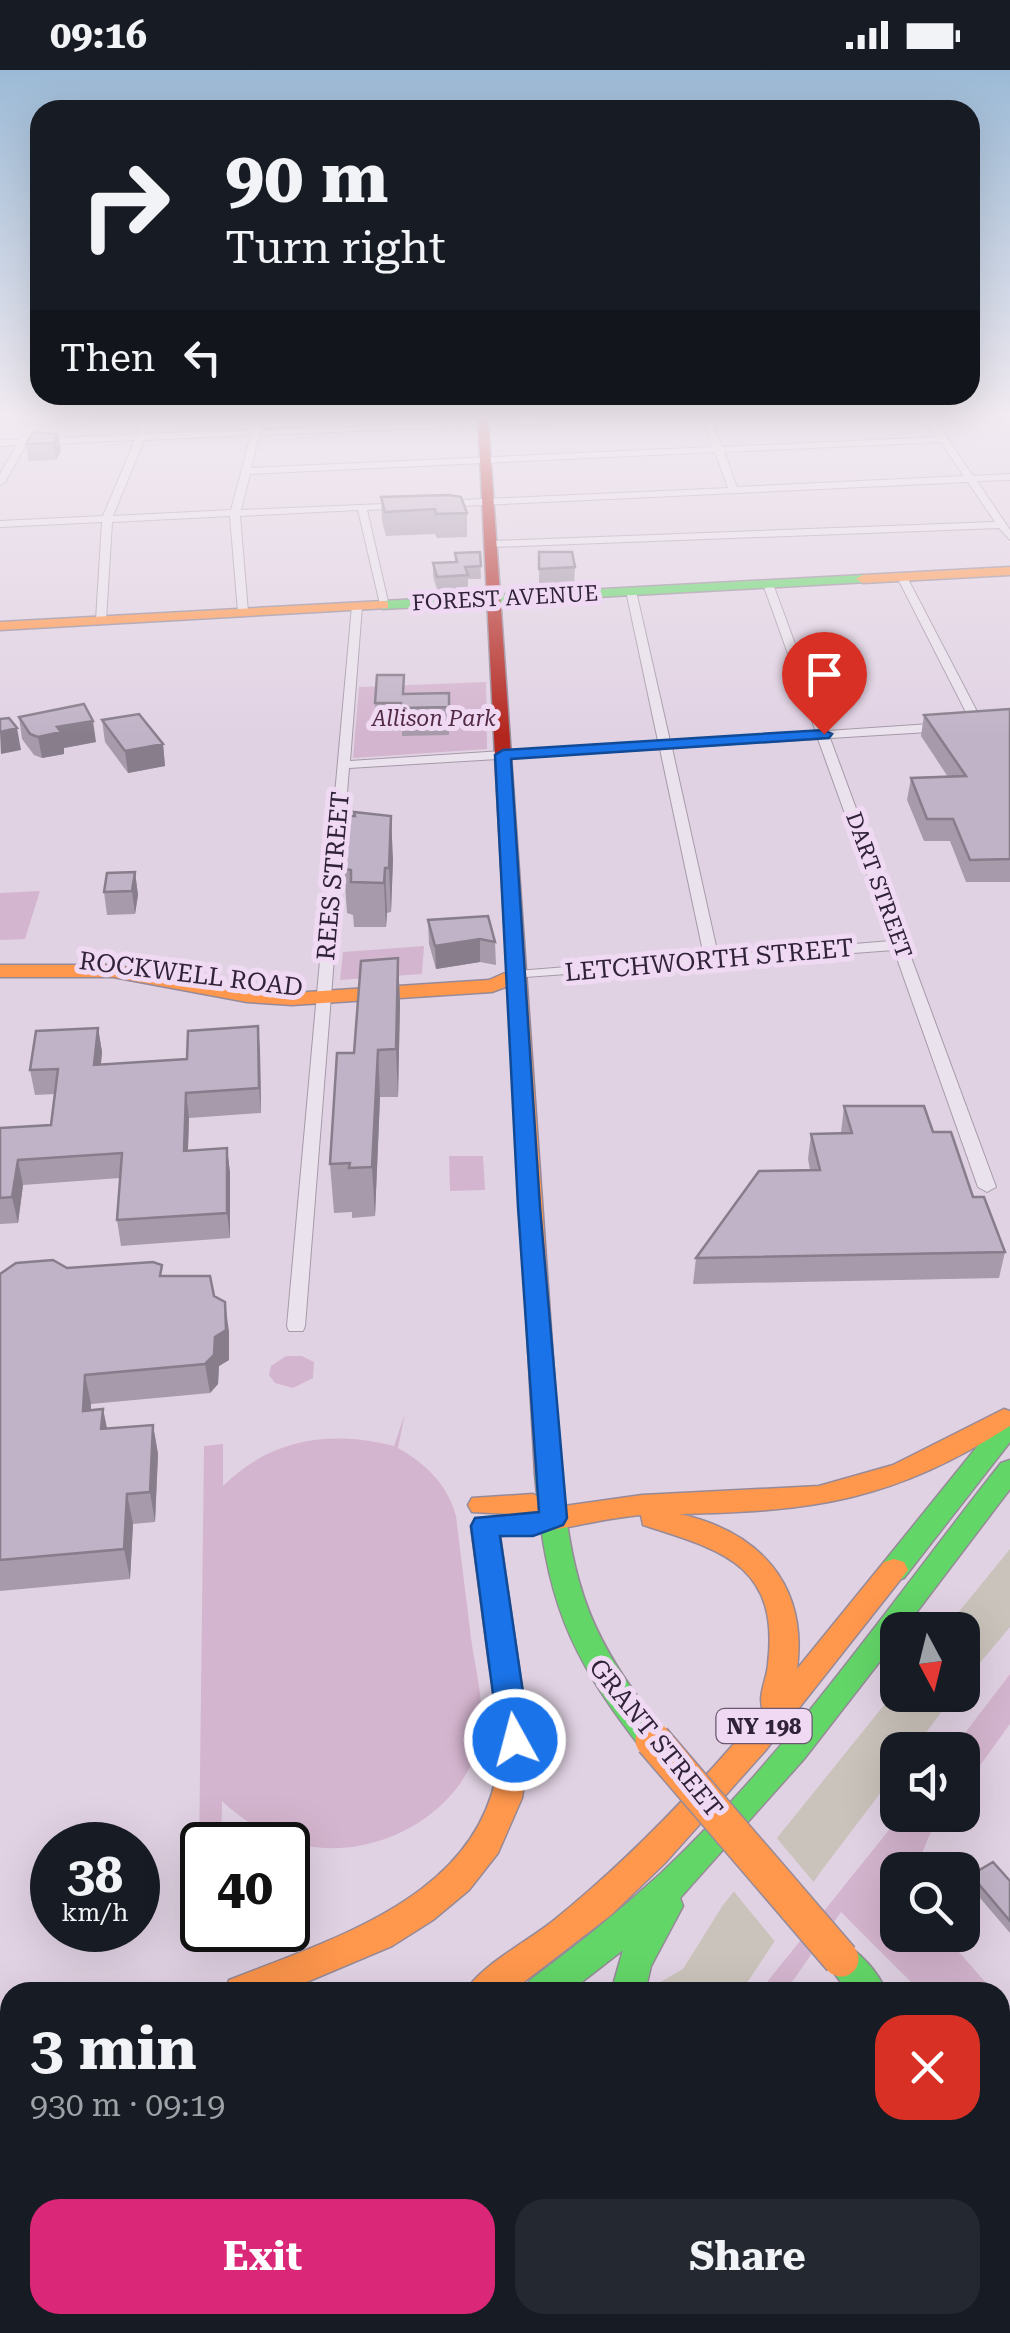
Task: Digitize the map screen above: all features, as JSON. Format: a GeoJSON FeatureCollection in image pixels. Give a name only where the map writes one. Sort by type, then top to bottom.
{"type":"FeatureCollection","features":[{"type":"Feature","properties":{"kind":"main road","name":"GRANT STREET"},"geometry":{"type":"LineString","coordinates":[[491,525],[529,1207],[560,1587],[573,1624],[610,1688],[861,1982]]}},
{"type":"Feature","properties":{"kind":"main road","name":"FOREST AVENUE"},"geometry":{"type":"LineString","coordinates":[[0,626],[1010,571]]}},
{"type":"Feature","properties":{"kind":"main road","name":"ROCKWELL ROAD"},"geometry":{"type":"LineString","coordinates":[[0,960],[120,961],[322,994]]}},
{"type":"Feature","properties":{"kind":"main road","name":"ROCKWELL ROAD"},"geometry":{"type":"LineString","coordinates":[[0,971],[79,968],[127,973],[212,992],[322,994]]}},
{"type":"Feature","properties":{"kind":"main road","name":"LETCHWORTH STREET"},"geometry":{"type":"LineString","coordinates":[[322,994],[517,975]]}},
{"type":"Feature","properties":{"kind":"main road"},"geometry":{"type":"LineString","coordinates":[[267,1982],[371,1942],[449,1894],[484,1852],[500,1822],[514,1775],[515,1740],[484,1515],[533,1525],[584,1508],[793,1500],[864,1486],[937,1458],[1010,1414]]}},
{"type":"Feature","properties":{"kind":"main road","name":"NY 198"},"geometry":{"type":"LineString","coordinates":[[500,1982],[524,1968],[612,1895],[767,1723],[1010,1424]]}},
{"type":"Feature","properties":{"kind":"main road","name":"NY 198"},"geometry":{"type":"LineString","coordinates":[[556,1982],[616,1940],[693,1864],[794,1745],[1010,1470]]}},
{"type":"Feature","properties":{"kind":"main road"},"geometry":{"type":"LineString","coordinates":[[553,1518],[620,1516],[689,1523],[724,1540],[758,1565],[778,1599],[790,1646],[787,1674],[767,1723]]}},
{"type":"Feature","properties":{"kind":"main road"},"geometry":{"type":"LineString","coordinates":[[630,1982],[642,1947],[693,1864]]}},
{"type":"Feature","properties":{"kind":"street"},"geometry":{"type":"LineString","coordinates":[[100,620],[107,525]]}},
{"type":"Feature","properties":{"kind":"street"},"geometry":{"type":"LineString","coordinates":[[236,525],[243,612]]}},
{"type":"Feature","properties":{"kind":"street"},"geometry":{"type":"LineString","coordinates":[[366,525],[385,604]]}},
{"type":"Feature","properties":{"kind":"street"},"geometry":{"type":"LineString","coordinates":[[492,544],[1002,525],[1010,537]]}},
{"type":"Feature","properties":{"kind":"street"},"geometry":{"type":"LineString","coordinates":[[343,765],[978,725],[902,577]]}},
{"type":"Feature","properties":{"kind":"street","name":"DART STREET"},"geometry":{"type":"LineString","coordinates":[[768,584],[987,1187]]}},
{"type":"Feature","properties":{"kind":"street"},"geometry":{"type":"LineString","coordinates":[[631,591],[712,959]]}},
{"type":"Feature","properties":{"kind":"street","name":"REES STREET"},"geometry":{"type":"LineString","coordinates":[[296,1326],[357,606]]}},
{"type":"Feature","properties":{"kind":"street","name":"LETCHWORTH STREET"},"geometry":{"type":"LineString","coordinates":[[517,975],[901,944]]}},
{"type":"Feature","properties":{"kind":"green space","name":"Allison Park"},"geometry":{"type":"Polygon","coordinates":[[[486,682],[487,749],[353,758],[359,687],[486,682]]]}},
{"type":"Feature","properties":{"kind":"green space"},"geometry":{"type":"Polygon","coordinates":[[[40,891],[25,939],[0,940],[0,893],[40,891]]]}},
{"type":"Feature","properties":{"kind":"green space"},"geometry":{"type":"Polygon","coordinates":[[[424,946],[422,974],[340,980],[343,952],[424,946]]]}},
{"type":"Feature","properties":{"kind":"green space"},"geometry":{"type":"Polygon","coordinates":[[[449,1156],[483,1156],[485,1190],[450,1191],[449,1156]]]}},
{"type":"Feature","properties":{"kind":"green space"},"geometry":{"type":"Polygon","coordinates":[[[286,1356],[302,1356],[314,1362],[313,1378],[293,1388],[275,1383],[269,1375],[271,1366],[286,1356]]]}},
{"type":"Feature","properties":{"kind":"green space"},"geometry":{"type":"Polygon","coordinates":[[[405,1413],[398,1448],[434,1476],[456,1516],[481,1707],[481,1730],[467,1772],[455,1790],[423,1820],[363,1845],[310,1847],[310,1822],[249,1822],[222,1801],[222,1822],[199,1822],[204,1446],[223,1444],[223,1486],[261,1457],[303,1442],[347,1439],[394,1446],[405,1413]]]}},
{"type":"Feature","properties":{"kind":"green space"},"geometry":{"type":"Polygon","coordinates":[[[1010,1674],[1010,1724],[980,1765],[980,1732],[966,1732],[1010,1674]]]}},
{"type":"Feature","properties":{"kind":"green space"},"geometry":{"type":"Polygon","coordinates":[[[887,1832],[931,1832],[922,1852],[880,1852],[880,1951],[841,1912],[792,1982],[767,1982],[887,1832]]]}},
{"type":"Feature","properties":{"kind":"green space"},"geometry":{"type":"Polygon","coordinates":[[[881,1952],[959,1952],[985,1982],[911,1982],[881,1952]]]}},
{"type":"Feature","properties":{"kind":"shaded area"},"geometry":{"type":"Polygon","coordinates":[[[1010,1549],[1010,1627],[980,1663],[980,1612],[959,1612],[1010,1549]]]}},
{"type":"Feature","properties":{"kind":"shaded area"},"geometry":{"type":"Polygon","coordinates":[[[880,1710],[941,1712],[926,1732],[880,1732],[880,1793],[819,1874],[748,1982],[660,1982],[683,1969],[723,1905],[880,1710]]]}},
{"type":"Feature","properties":{"kind":"pier"},"geometry":{"type":"Polygon","coordinates":[[[775,1836],[817,1886],[777,1944],[731,1888],[775,1836]]]}},
{"type":"Feature","properties":{"kind":"building"},"geometry":{"type":"Polygon","coordinates":[[[480,552],[481,566],[465,567],[468,575],[437,577],[433,563],[457,562],[455,553],[480,552]]]}},
{"type":"Feature","properties":{"kind":"building"},"geometry":{"type":"Polygon","coordinates":[[[539,552],[572,552],[575,567],[539,569],[539,552]]]}},
{"type":"Feature","properties":{"kind":"building"},"geometry":{"type":"Polygon","coordinates":[[[377,675],[404,675],[403,694],[449,693],[449,707],[401,708],[401,703],[375,703],[377,675]]]}},
{"type":"Feature","properties":{"kind":"building"},"geometry":{"type":"Polygon","coordinates":[[[84,704],[93,721],[57,727],[61,732],[38,737],[30,734],[19,717],[84,704]]]}},
{"type":"Feature","properties":{"kind":"building"},"geometry":{"type":"Polygon","coordinates":[[[1010,709],[1010,859],[970,860],[953,819],[927,819],[911,778],[966,776],[924,715],[1010,709]]]}},
{"type":"Feature","properties":{"kind":"building"},"geometry":{"type":"Polygon","coordinates":[[[139,714],[163,744],[125,751],[102,720],[139,714]]]}},
{"type":"Feature","properties":{"kind":"building"},"geometry":{"type":"Polygon","coordinates":[[[9,718],[17,728],[0,732],[0,719],[9,718]]]}},
{"type":"Feature","properties":{"kind":"building"},"geometry":{"type":"Polygon","coordinates":[[[354,812],[391,816],[389,868],[385,868],[384,883],[351,882],[351,870],[344,869],[350,816],[355,816],[354,812]]]}},
{"type":"Feature","properties":{"kind":"building"},"geometry":{"type":"Polygon","coordinates":[[[135,872],[132,891],[104,892],[107,873],[135,872]]]}},
{"type":"Feature","properties":{"kind":"building"},"geometry":{"type":"Polygon","coordinates":[[[488,916],[495,942],[480,939],[435,946],[428,920],[488,916]]]}},
{"type":"Feature","properties":{"kind":"building"},"geometry":{"type":"Polygon","coordinates":[[[398,958],[396,1049],[378,1050],[372,1167],[330,1164],[337,1053],[354,1053],[361,961],[398,958]]]}},
{"type":"Feature","properties":{"kind":"building"},"geometry":{"type":"Polygon","coordinates":[[[258,1026],[259,1088],[186,1093],[184,1151],[227,1148],[227,1213],[117,1220],[122,1153],[18,1160],[12,1197],[0,1198],[0,1128],[51,1125],[58,1069],[30,1070],[36,1031],[98,1028],[94,1065],[187,1059],[188,1031],[258,1026]]]}},
{"type":"Feature","properties":{"kind":"building"},"geometry":{"type":"Polygon","coordinates":[[[844,1106],[924,1106],[933,1132],[951,1132],[973,1197],[984,1197],[1005,1252],[696,1258],[759,1171],[820,1170],[811,1134],[852,1133],[844,1106]]]}},
{"type":"Feature","properties":{"kind":"building"},"geometry":{"type":"Polygon","coordinates":[[[53,1260],[67,1268],[153,1262],[162,1265],[160,1276],[210,1276],[214,1296],[225,1302],[226,1330],[215,1337],[214,1355],[205,1364],[85,1375],[83,1411],[103,1409],[101,1429],[153,1425],[150,1492],[127,1494],[124,1549],[0,1560],[0,1274],[16,1263],[53,1260]]]}},
{"type":"Feature","properties":{"kind":"building"},"geometry":{"type":"Polygon","coordinates":[[[993,1862],[1010,1881],[1010,1921],[980,1886],[980,1870],[993,1862]]]}},
{"type":"Feature","properties":{"kind":"traffic: fast"},"geometry":{"type":"LineString","coordinates":[[383,605],[863,579]]}},
{"type":"Feature","properties":{"kind":"traffic: fast"},"geometry":{"type":"LineString","coordinates":[[894,1570],[1010,1424]]}},
{"type":"Feature","properties":{"kind":"traffic: fast"},"geometry":{"type":"LineString","coordinates":[[555,1982],[610,1941],[735,1818],[850,1679],[1010,1470]]}},
{"type":"Feature","properties":{"kind":"traffic: fast"},"geometry":{"type":"LineString","coordinates":[[548,1474],[558,1554],[575,1617],[605,1675],[653,1740]]}},
{"type":"Feature","properties":{"kind":"traffic: fast"},"geometry":{"type":"LineString","coordinates":[[630,1982],[635,1962],[667,1906]]}},
{"type":"Feature","properties":{"kind":"traffic: fast"},"geometry":{"type":"LineString","coordinates":[[841,1959],[861,1982]]}},
{"type":"Feature","properties":{"kind":"traffic: slow"},"geometry":{"type":"LineString","coordinates":[[863,579],[1010,571]]}},
{"type":"Feature","properties":{"kind":"traffic: slow"},"geometry":{"type":"LineString","coordinates":[[0,626],[383,605]]}},
{"type":"Feature","properties":{"kind":"traffic: slow"},"geometry":{"type":"LineString","coordinates":[[503,756],[548,1474]]}},
{"type":"Feature","properties":{"kind":"traffic: slow"},"geometry":{"type":"LineString","coordinates":[[0,971],[113,971],[247,996],[292,999],[492,986],[517,975]]}},
{"type":"Feature","properties":{"kind":"traffic: slow"},"geometry":{"type":"LineString","coordinates":[[553,1518],[612,1507],[790,1500],[848,1490],[929,1461],[1004,1418]]}},
{"type":"Feature","properties":{"kind":"traffic: slow"},"geometry":{"type":"LineString","coordinates":[[482,1505],[533,1504],[553,1518]]}},
{"type":"Feature","properties":{"kind":"traffic: slow"},"geometry":{"type":"LineString","coordinates":[[267,1982],[380,1935],[458,1879],[487,1843],[506,1798],[515,1735],[485,1526],[533,1525],[553,1518]]}},
{"type":"Feature","properties":{"kind":"traffic: slow"},"geometry":{"type":"LineString","coordinates":[[653,1518],[722,1539],[747,1556],[766,1577],[778,1602],[784,1631],[783,1665],[775,1703]]}},
{"type":"Feature","properties":{"kind":"traffic: slow"},"geometry":{"type":"LineString","coordinates":[[498,1982],[600,1904],[705,1799],[894,1570]]}},
{"type":"Feature","properties":{"kind":"traffic: slow"},"geometry":{"type":"LineString","coordinates":[[653,1740],[841,1959]]}},
{"type":"Feature","properties":{"kind":"traffic: jam"},"geometry":{"type":"LineString","coordinates":[[489,525],[503,756]]}},
{"type":"Feature","properties":{"kind":"route"},"geometry":{"type":"LineString","coordinates":[[515,1740],[485,1526],[533,1525],[553,1518],[529,1207],[503,755],[824,734]]}}]}
